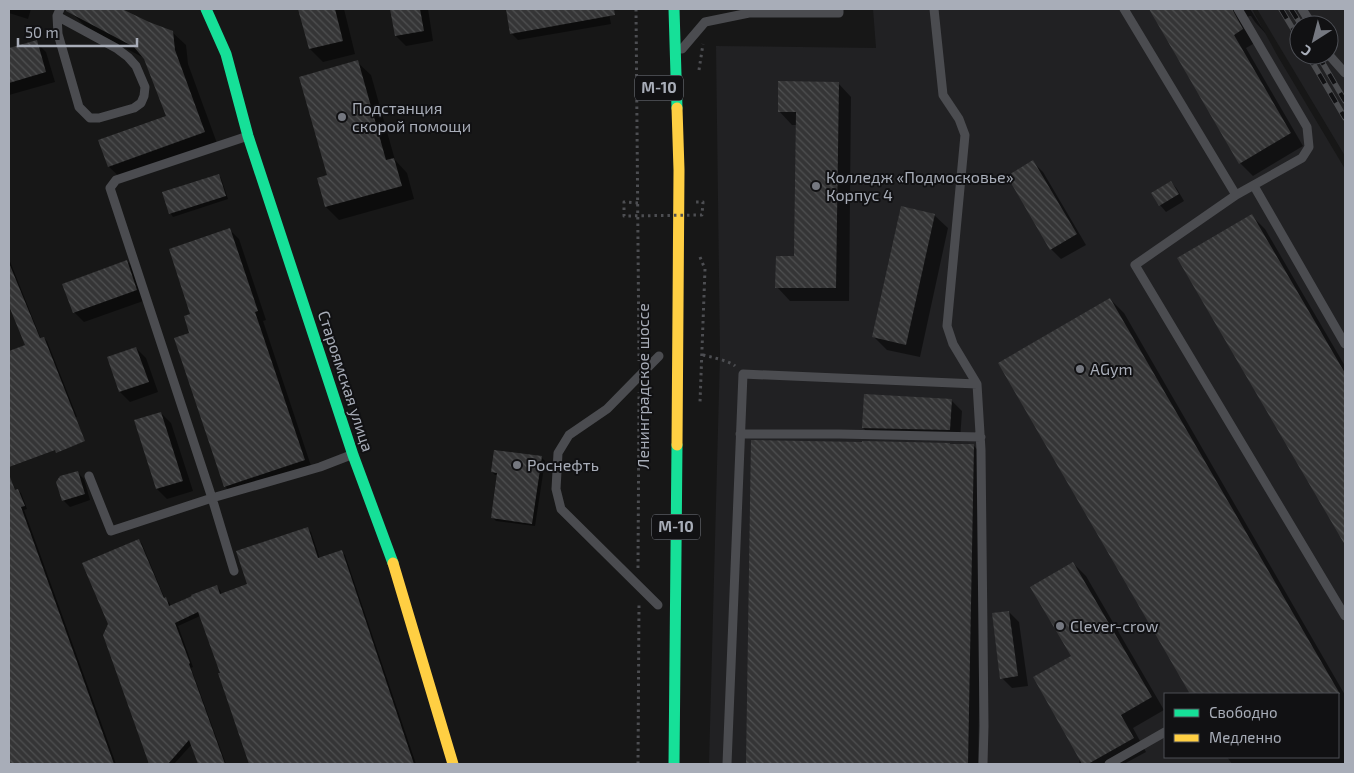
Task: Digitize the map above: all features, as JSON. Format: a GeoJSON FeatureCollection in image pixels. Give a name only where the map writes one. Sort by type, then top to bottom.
{"type":"FeatureCollection","features":[{"type":"Feature","properties":{"kind":"main road","name":"Староямская улица"},"geometry":{"type":"LineString","coordinates":[[206,9],[226,54],[248,136],[353,455],[391,557],[453,764]]}},
{"type":"Feature","properties":{"kind":"main road","name":"М-10"},"geometry":{"type":"LineString","coordinates":[[674,9],[676,55]]}},
{"type":"Feature","properties":{"kind":"main road","name":"Ленинградское шоссе"},"geometry":{"type":"LineString","coordinates":[[674,764],[679,170],[676,55]]}},
{"type":"Feature","properties":{"kind":"main road","name":"Ленинградское шоссе"},"geometry":{"type":"LineString","coordinates":[[659,351],[659,376]]}},
{"type":"Feature","properties":{"kind":"main road"},"geometry":{"type":"LineString","coordinates":[[658,585],[658,610]]}},
{"type":"Feature","properties":{"kind":"lane"},"geometry":{"type":"LineString","coordinates":[[676,55],[705,22],[749,11],[839,13],[839,9]]}},
{"type":"Feature","properties":{"kind":"lane"},"geometry":{"type":"LineString","coordinates":[[934,9],[943,96],[959,119],[965,136],[947,326],[953,344],[977,384],[981,437],[983,764]]}},
{"type":"Feature","properties":{"kind":"lane"},"geometry":{"type":"LineString","coordinates":[[1124,9],[1236,196]]}},
{"type":"Feature","properties":{"kind":"lane"},"geometry":{"type":"LineString","coordinates":[[1238,9],[1307,127],[1308,148],[1302,158],[1236,196],[1135,264],[1345,616]]}},
{"type":"Feature","properties":{"kind":"lane"},"geometry":{"type":"LineString","coordinates":[[59,12],[128,57],[136,66],[145,87],[141,103],[134,108],[99,118],[90,118],[84,113],[79,107],[58,34],[59,12]]}},
{"type":"Feature","properties":{"kind":"lane"},"geometry":{"type":"LineString","coordinates":[[234,572],[212,498],[110,188],[116,180],[248,136]]}},
{"type":"Feature","properties":{"kind":"lane"},"geometry":{"type":"LineString","coordinates":[[1254,186],[1345,344]]}},
{"type":"Feature","properties":{"kind":"lane"},"geometry":{"type":"LineString","coordinates":[[658,610],[561,509],[556,489],[558,453],[569,435],[607,409],[659,351]]}},
{"type":"Feature","properties":{"kind":"lane"},"geometry":{"type":"LineString","coordinates":[[727,764],[742,374],[977,384]]}},
{"type":"Feature","properties":{"kind":"lane"},"geometry":{"type":"LineString","coordinates":[[740,434],[981,437]]}},
{"type":"Feature","properties":{"kind":"lane"},"geometry":{"type":"LineString","coordinates":[[89,476],[111,531],[212,498],[320,467],[353,455]]}},
{"type":"Feature","properties":{"kind":"lane"},"geometry":{"type":"LineString","coordinates":[[1109,764],[1164,733]]}},
{"type":"Feature","properties":{"kind":"path"},"geometry":{"type":"LineString","coordinates":[[638,203],[624,202],[624,216],[702,215],[703,202],[693,202]]}},
{"type":"Feature","properties":{"kind":"path"},"geometry":{"type":"LineString","coordinates":[[703,354],[731,362],[742,374]]}},
{"type":"Feature","properties":{"kind":"shaded area"},"geometry":{"type":"Polygon","coordinates":[[[873,9],[1252,9],[1277,55],[1345,169],[1345,764],[709,764],[720,354],[716,46],[876,48],[873,9]]]}},
{"type":"Feature","properties":{"kind":"shaded area"},"geometry":{"type":"Polygon","coordinates":[[[1257,9],[1345,9],[1345,156],[1291,65],[1339,65],[1339,15],[1289,15],[1289,62],[1257,9]]]}},
{"type":"Feature","properties":{"kind":"building"},"geometry":{"type":"Polygon","coordinates":[[[66,9],[122,9],[173,31],[175,50],[205,132],[108,167],[98,140],[166,116],[144,59],[134,47],[66,11],[66,9]]]}},
{"type":"Feature","properties":{"kind":"building"},"geometry":{"type":"Polygon","coordinates":[[[298,9],[335,9],[343,41],[309,49],[298,9]]]}},
{"type":"Feature","properties":{"kind":"building"},"geometry":{"type":"Polygon","coordinates":[[[390,9],[420,9],[424,31],[395,36],[390,9]]]}},
{"type":"Feature","properties":{"kind":"building"},"geometry":{"type":"Polygon","coordinates":[[[506,9],[614,9],[615,15],[510,34],[506,9]]]}},
{"type":"Feature","properties":{"kind":"building"},"geometry":{"type":"Polygon","coordinates":[[[1149,9],[1232,9],[1243,29],[1234,35],[1291,133],[1239,164],[1149,9]]]}},
{"type":"Feature","properties":{"kind":"building"},"geometry":{"type":"Polygon","coordinates":[[[37,40],[46,72],[9,83],[9,48],[37,40]]]}},
{"type":"Feature","properties":{"kind":"building","name":"Подстанция скорой помощи"},"geometry":{"type":"Polygon","coordinates":[[[358,60],[386,160],[394,158],[402,186],[325,207],[317,178],[327,175],[299,77],[358,60]]]}},
{"type":"Feature","properties":{"kind":"building"},"geometry":{"type":"Polygon","coordinates":[[[778,81],[839,82],[836,288],[775,288],[776,256],[794,256],[796,112],[778,112],[778,81]]]}},
{"type":"Feature","properties":{"kind":"building"},"geometry":{"type":"Polygon","coordinates":[[[1033,160],[1077,234],[1050,250],[1007,176],[1033,160]]]}},
{"type":"Feature","properties":{"kind":"building"},"geometry":{"type":"Polygon","coordinates":[[[219,174],[226,196],[169,214],[162,192],[219,174]]]}},
{"type":"Feature","properties":{"kind":"building"},"geometry":{"type":"Polygon","coordinates":[[[1171,181],[1179,194],[1159,206],[1151,193],[1171,181]]]}},
{"type":"Feature","properties":{"kind":"building"},"geometry":{"type":"Polygon","coordinates":[[[901,206],[935,214],[906,345],[872,337],[901,206]]]}},
{"type":"Feature","properties":{"kind":"building"},"geometry":{"type":"Polygon","coordinates":[[[1252,214],[1345,373],[1345,545],[1177,258],[1252,214]]]}},
{"type":"Feature","properties":{"kind":"building"},"geometry":{"type":"Polygon","coordinates":[[[230,228],[258,311],[255,312],[305,460],[224,487],[174,338],[189,333],[184,316],[190,314],[169,249],[230,228]]]}},
{"type":"Feature","properties":{"kind":"building"},"geometry":{"type":"Polygon","coordinates":[[[127,260],[137,290],[73,313],[62,284],[127,260]]]}},
{"type":"Feature","properties":{"kind":"building"},"geometry":{"type":"Polygon","coordinates":[[[9,263],[40,338],[44,337],[85,441],[56,453],[55,450],[9,467],[9,351],[25,345],[9,306],[9,263]]]}},
{"type":"Feature","properties":{"kind":"building"},"geometry":{"type":"Polygon","coordinates":[[[1110,298],[1340,694],[1189,693],[998,363],[1110,298]]]}},
{"type":"Feature","properties":{"kind":"building"},"geometry":{"type":"Polygon","coordinates":[[[136,347],[149,382],[119,392],[107,357],[136,347]]]}},
{"type":"Feature","properties":{"kind":"building"},"geometry":{"type":"Polygon","coordinates":[[[864,394],[952,399],[950,430],[862,428],[864,394]]]}},
{"type":"Feature","properties":{"kind":"building"},"geometry":{"type":"Polygon","coordinates":[[[161,412],[183,481],[156,489],[134,420],[161,412]]]}},
{"type":"Feature","properties":{"kind":"building"},"geometry":{"type":"Polygon","coordinates":[[[751,440],[974,444],[968,764],[746,764],[751,440]]]}},
{"type":"Feature","properties":{"kind":"building"},"geometry":{"type":"Polygon","coordinates":[[[494,450],[542,456],[532,524],[491,518],[497,473],[491,472],[494,450]]]}},
{"type":"Feature","properties":{"kind":"building"},"geometry":{"type":"Polygon","coordinates":[[[78,471],[85,494],[62,501],[56,482],[60,476],[78,471]]]}},
{"type":"Feature","properties":{"kind":"building"},"geometry":{"type":"Polygon","coordinates":[[[9,477],[15,490],[18,489],[25,506],[21,507],[114,764],[9,764],[9,477]]]}},
{"type":"Feature","properties":{"kind":"building"},"geometry":{"type":"Polygon","coordinates":[[[308,527],[318,558],[342,550],[414,764],[249,764],[198,612],[175,623],[225,764],[198,764],[189,740],[168,764],[149,764],[103,635],[108,624],[82,563],[139,539],[169,606],[217,585],[220,594],[247,584],[236,551],[308,527]]]}},
{"type":"Feature","properties":{"kind":"building"},"geometry":{"type":"Polygon","coordinates":[[[1073,562],[1152,697],[1121,715],[1134,738],[1088,764],[1082,764],[1033,677],[1071,656],[1030,587],[1073,562]]]}},
{"type":"Feature","properties":{"kind":"building"},"geometry":{"type":"Polygon","coordinates":[[[1009,611],[1018,676],[1000,679],[992,613],[1009,611]]]}},
{"type":"Feature","properties":{"kind":"railway"},"geometry":{"type":"LineString","coordinates":[[1281,9],[1289,22]]}},
{"type":"Feature","properties":{"kind":"railway"},"geometry":{"type":"LineString","coordinates":[[1291,9],[1295,15]]}},
{"type":"Feature","properties":{"kind":"railway"},"geometry":{"type":"LineString","coordinates":[[1314,65],[1345,118]]}},
{"type":"Feature","properties":{"kind":"railway"},"geometry":{"type":"LineString","coordinates":[[1324,65],[1345,101]]}},
{"type":"Feature","properties":{"kind":"traffic: fast"},"geometry":{"type":"LineString","coordinates":[[206,9],[226,54],[248,136],[353,455],[393,563]]}},
{"type":"Feature","properties":{"kind":"traffic: fast"},"geometry":{"type":"LineString","coordinates":[[674,9],[677,108]]}},
{"type":"Feature","properties":{"kind":"traffic: fast"},"geometry":{"type":"LineString","coordinates":[[674,764],[677,445]]}},
{"type":"Feature","properties":{"kind":"traffic: slow"},"geometry":{"type":"LineString","coordinates":[[677,108],[679,170],[677,445]]}},
{"type":"Feature","properties":{"kind":"traffic: slow"},"geometry":{"type":"LineString","coordinates":[[393,563],[453,764]]}},
{"type":"Feature","properties":{"kind":"place","name":"Подстанция скорой помощи"},"geometry":{"type":"Point","coordinates":[342,117]}},
{"type":"Feature","properties":{"kind":"place","name":"Колледж «Подмосковье» Корпус 4"},"geometry":{"type":"Point","coordinates":[816,186]}},
{"type":"Feature","properties":{"kind":"place","name":"AGym"},"geometry":{"type":"Point","coordinates":[1080,369]}},
{"type":"Feature","properties":{"kind":"place","name":"Роснефть"},"geometry":{"type":"Point","coordinates":[517,465]}},
{"type":"Feature","properties":{"kind":"place","name":"Clever-crow"},"geometry":{"type":"Point","coordinates":[1060,626]}}]}
